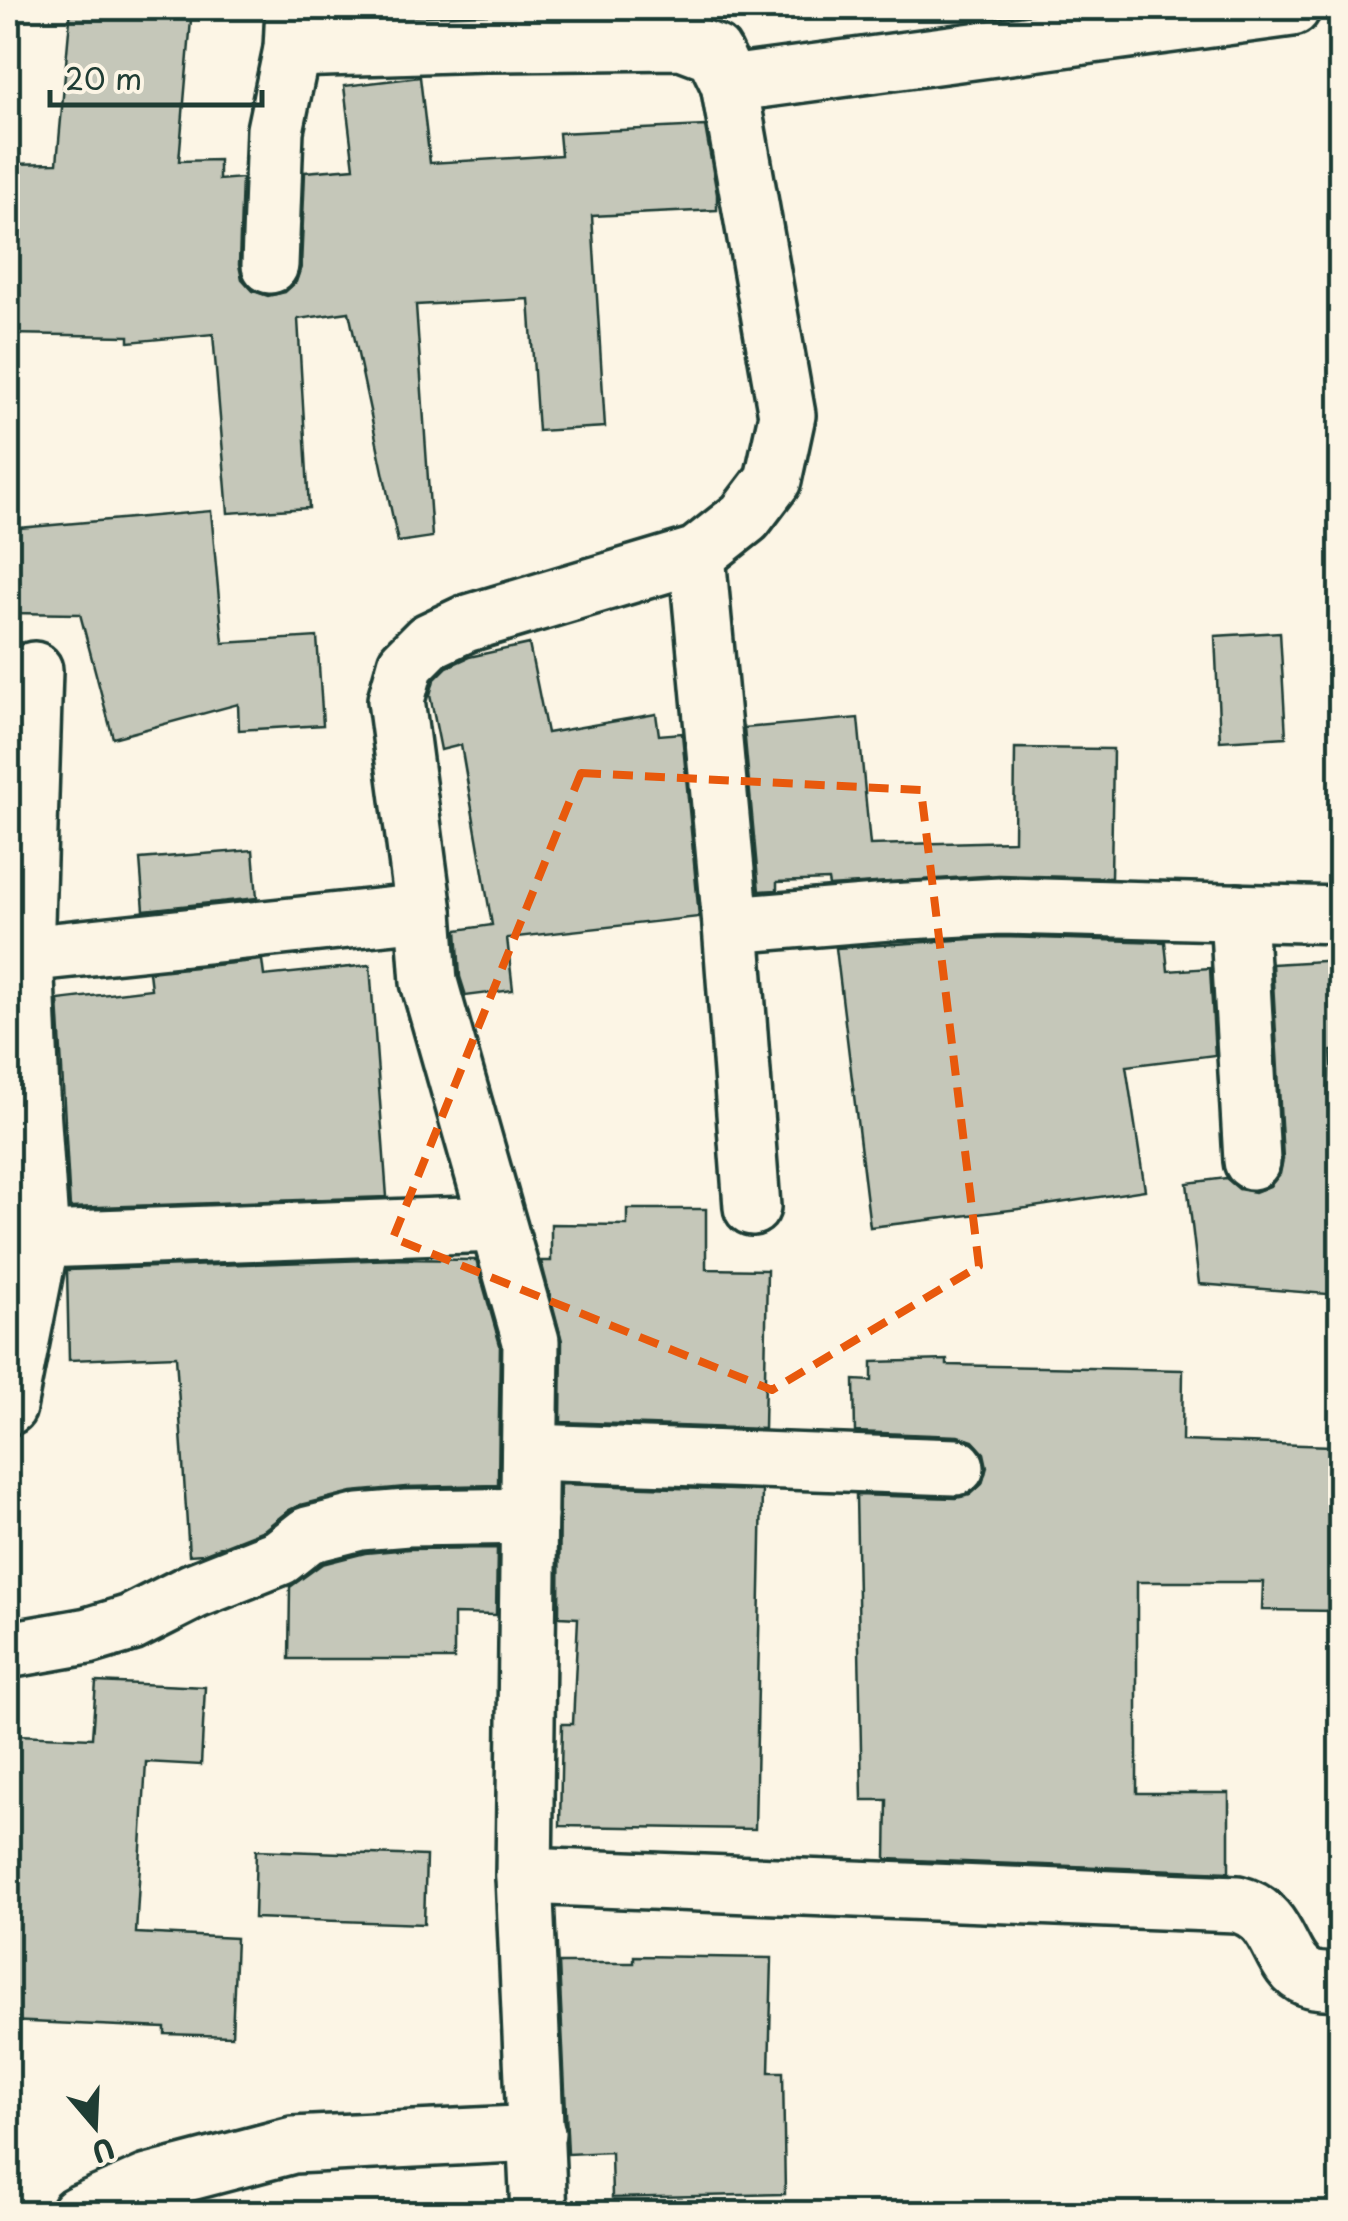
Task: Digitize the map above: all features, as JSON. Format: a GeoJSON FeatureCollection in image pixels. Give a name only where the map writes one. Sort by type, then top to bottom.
{"type":"FeatureCollection","features":[{"type":"Feature","properties":{"kind":"street"},"geometry":{"type":"LineString","coordinates":[[729,84],[1292,8]]}},
{"type":"Feature","properties":{"kind":"street"},"geometry":{"type":"LineString","coordinates":[[270,266],[275,130],[293,28],[486,25],[682,42],[714,53],[729,84],[788,414],[773,480],[745,517],[697,555],[465,624],[429,641],[406,664],[396,700],[424,912],[428,982],[531,1341],[524,1876],[539,2214]]}},
{"type":"Feature","properties":{"kind":"street"},"geometry":{"type":"LineString","coordinates":[[697,555],[752,1207]]}},
{"type":"Feature","properties":{"kind":"street"},"geometry":{"type":"LineString","coordinates":[[8,1407],[24,1238],[30,1094],[25,954],[34,670]]}},
{"type":"Feature","properties":{"kind":"street"},"geometry":{"type":"LineString","coordinates":[[731,925],[1002,906],[1340,915]]}},
{"type":"Feature","properties":{"kind":"street"},"geometry":{"type":"LineString","coordinates":[[25,954],[424,912]]}},
{"type":"Feature","properties":{"kind":"street"},"geometry":{"type":"LineString","coordinates":[[1238,912],[1252,1161]]}},
{"type":"Feature","properties":{"kind":"street"},"geometry":{"type":"LineString","coordinates":[[24,1238],[497,1224]]}},
{"type":"Feature","properties":{"kind":"street"},"geometry":{"type":"LineString","coordinates":[[530,1452],[956,1467]]}},
{"type":"Feature","properties":{"kind":"street"},"geometry":{"type":"LineString","coordinates":[[8,1650],[88,1636],[131,1623],[194,1591],[280,1557],[308,1534],[360,1522],[406,1518],[529,1516]]}},
{"type":"Feature","properties":{"kind":"street"},"geometry":{"type":"LineString","coordinates":[[524,1876],[1237,1904],[1264,1916],[1296,1969],[1309,1979],[1340,1982]]}},
{"type":"Feature","properties":{"kind":"street"},"geometry":{"type":"LineString","coordinates":[[78,2214],[148,2183],[293,2145],[537,2133]]}},
{"type":"Feature","properties":{"kind":"highlighted area"},"geometry":{"type":"Polygon","coordinates":[[[581,773],[921,790],[979,1266],[772,1390],[393,1238],[581,773]]]}},
{"type":"Feature","properties":{"kind":"building"},"geometry":{"type":"Polygon","coordinates":[[[71,8],[192,8],[179,161],[219,160],[219,180],[242,178],[242,279],[253,291],[268,296],[285,292],[296,282],[301,267],[305,172],[354,168],[344,86],[420,77],[430,163],[561,155],[559,133],[705,126],[717,210],[592,216],[605,427],[538,431],[529,299],[416,305],[432,537],[398,542],[349,312],[298,319],[309,508],[228,513],[213,334],[129,342],[129,336],[8,334],[8,164],[57,163],[71,8]]]}},
{"type":"Feature","properties":{"kind":"building"},"geometry":{"type":"Polygon","coordinates":[[[211,511],[223,643],[317,637],[323,725],[239,730],[238,704],[113,738],[80,614],[8,613],[8,529],[211,511]]]}},
{"type":"Feature","properties":{"kind":"building"},"geometry":{"type":"Polygon","coordinates":[[[1280,632],[1286,737],[1220,741],[1215,636],[1280,632]]]}},
{"type":"Feature","properties":{"kind":"building"},"geometry":{"type":"Polygon","coordinates":[[[529,644],[547,733],[656,714],[659,735],[682,733],[699,917],[507,938],[513,990],[466,996],[460,977],[457,930],[492,925],[461,745],[441,750],[430,695],[434,680],[447,667],[469,657],[529,644]]]}},
{"type":"Feature","properties":{"kind":"building"},"geometry":{"type":"Polygon","coordinates":[[[858,718],[870,845],[1014,841],[1015,748],[1113,749],[1111,878],[999,875],[829,886],[828,880],[777,882],[777,890],[759,891],[744,728],[858,718]]]}},
{"type":"Feature","properties":{"kind":"building"},"geometry":{"type":"Polygon","coordinates":[[[253,850],[257,898],[144,910],[140,859],[253,850]]]}},
{"type":"Feature","properties":{"kind":"building"},"geometry":{"type":"Polygon","coordinates":[[[1001,937],[1165,942],[1168,971],[1210,968],[1215,1055],[1126,1066],[1145,1190],[870,1227],[836,948],[1001,937]]]}},
{"type":"Feature","properties":{"kind":"building"},"geometry":{"type":"Polygon","coordinates":[[[262,960],[264,976],[370,965],[387,1197],[70,1208],[58,1000],[151,989],[149,972],[262,960]]]}},
{"type":"Feature","properties":{"kind":"building"},"geometry":{"type":"Polygon","coordinates":[[[1340,960],[1340,1050],[1331,1051],[1340,1187],[1340,1295],[1199,1284],[1187,1183],[1226,1178],[1239,1189],[1255,1192],[1270,1186],[1280,1174],[1283,1159],[1272,964],[1340,960]]]}},
{"type":"Feature","properties":{"kind":"building"},"geometry":{"type":"Polygon","coordinates":[[[627,1209],[706,1209],[706,1269],[767,1270],[764,1429],[561,1422],[562,1341],[541,1261],[551,1261],[551,1224],[627,1225],[627,1209]]]}},
{"type":"Feature","properties":{"kind":"building"},"geometry":{"type":"Polygon","coordinates":[[[476,1260],[500,1345],[498,1485],[352,1492],[300,1505],[264,1530],[203,1554],[189,1555],[176,1356],[69,1360],[67,1270],[476,1260]]]}},
{"type":"Feature","properties":{"kind":"building"},"geometry":{"type":"Polygon","coordinates":[[[947,1360],[947,1365],[1183,1370],[1182,1441],[1332,1446],[1329,1520],[1340,1520],[1340,1611],[1262,1610],[1263,1582],[1137,1582],[1137,1793],[1229,1793],[1229,1872],[886,1859],[887,1800],[862,1800],[856,1495],[956,1498],[970,1495],[982,1484],[987,1467],[984,1453],[973,1441],[958,1436],[855,1432],[854,1380],[872,1381],[872,1362],[947,1360]]]}},
{"type":"Feature","properties":{"kind":"building"},"geometry":{"type":"Polygon","coordinates":[[[560,1484],[762,1491],[755,1829],[560,1826],[562,1724],[573,1724],[578,1618],[559,1617],[560,1484]]]}},
{"type":"Feature","properties":{"kind":"building"},"geometry":{"type":"Polygon","coordinates":[[[497,1548],[496,1615],[454,1614],[454,1659],[289,1659],[290,1587],[322,1564],[365,1553],[497,1548]]]}},
{"type":"Feature","properties":{"kind":"building"},"geometry":{"type":"Polygon","coordinates":[[[96,1682],[205,1687],[201,1765],[146,1762],[136,1933],[236,1938],[232,2036],[165,2034],[165,2028],[8,2021],[8,1824],[13,1824],[17,1735],[92,1738],[96,1682]]]}},
{"type":"Feature","properties":{"kind":"building"},"geometry":{"type":"Polygon","coordinates":[[[256,1850],[426,1856],[424,1924],[254,1918],[256,1850]]]}},
{"type":"Feature","properties":{"kind":"building"},"geometry":{"type":"Polygon","coordinates":[[[634,1956],[772,1958],[769,2072],[783,2072],[785,2194],[612,2198],[611,2152],[568,2154],[559,1963],[634,1963],[634,1956]]]}}]}
